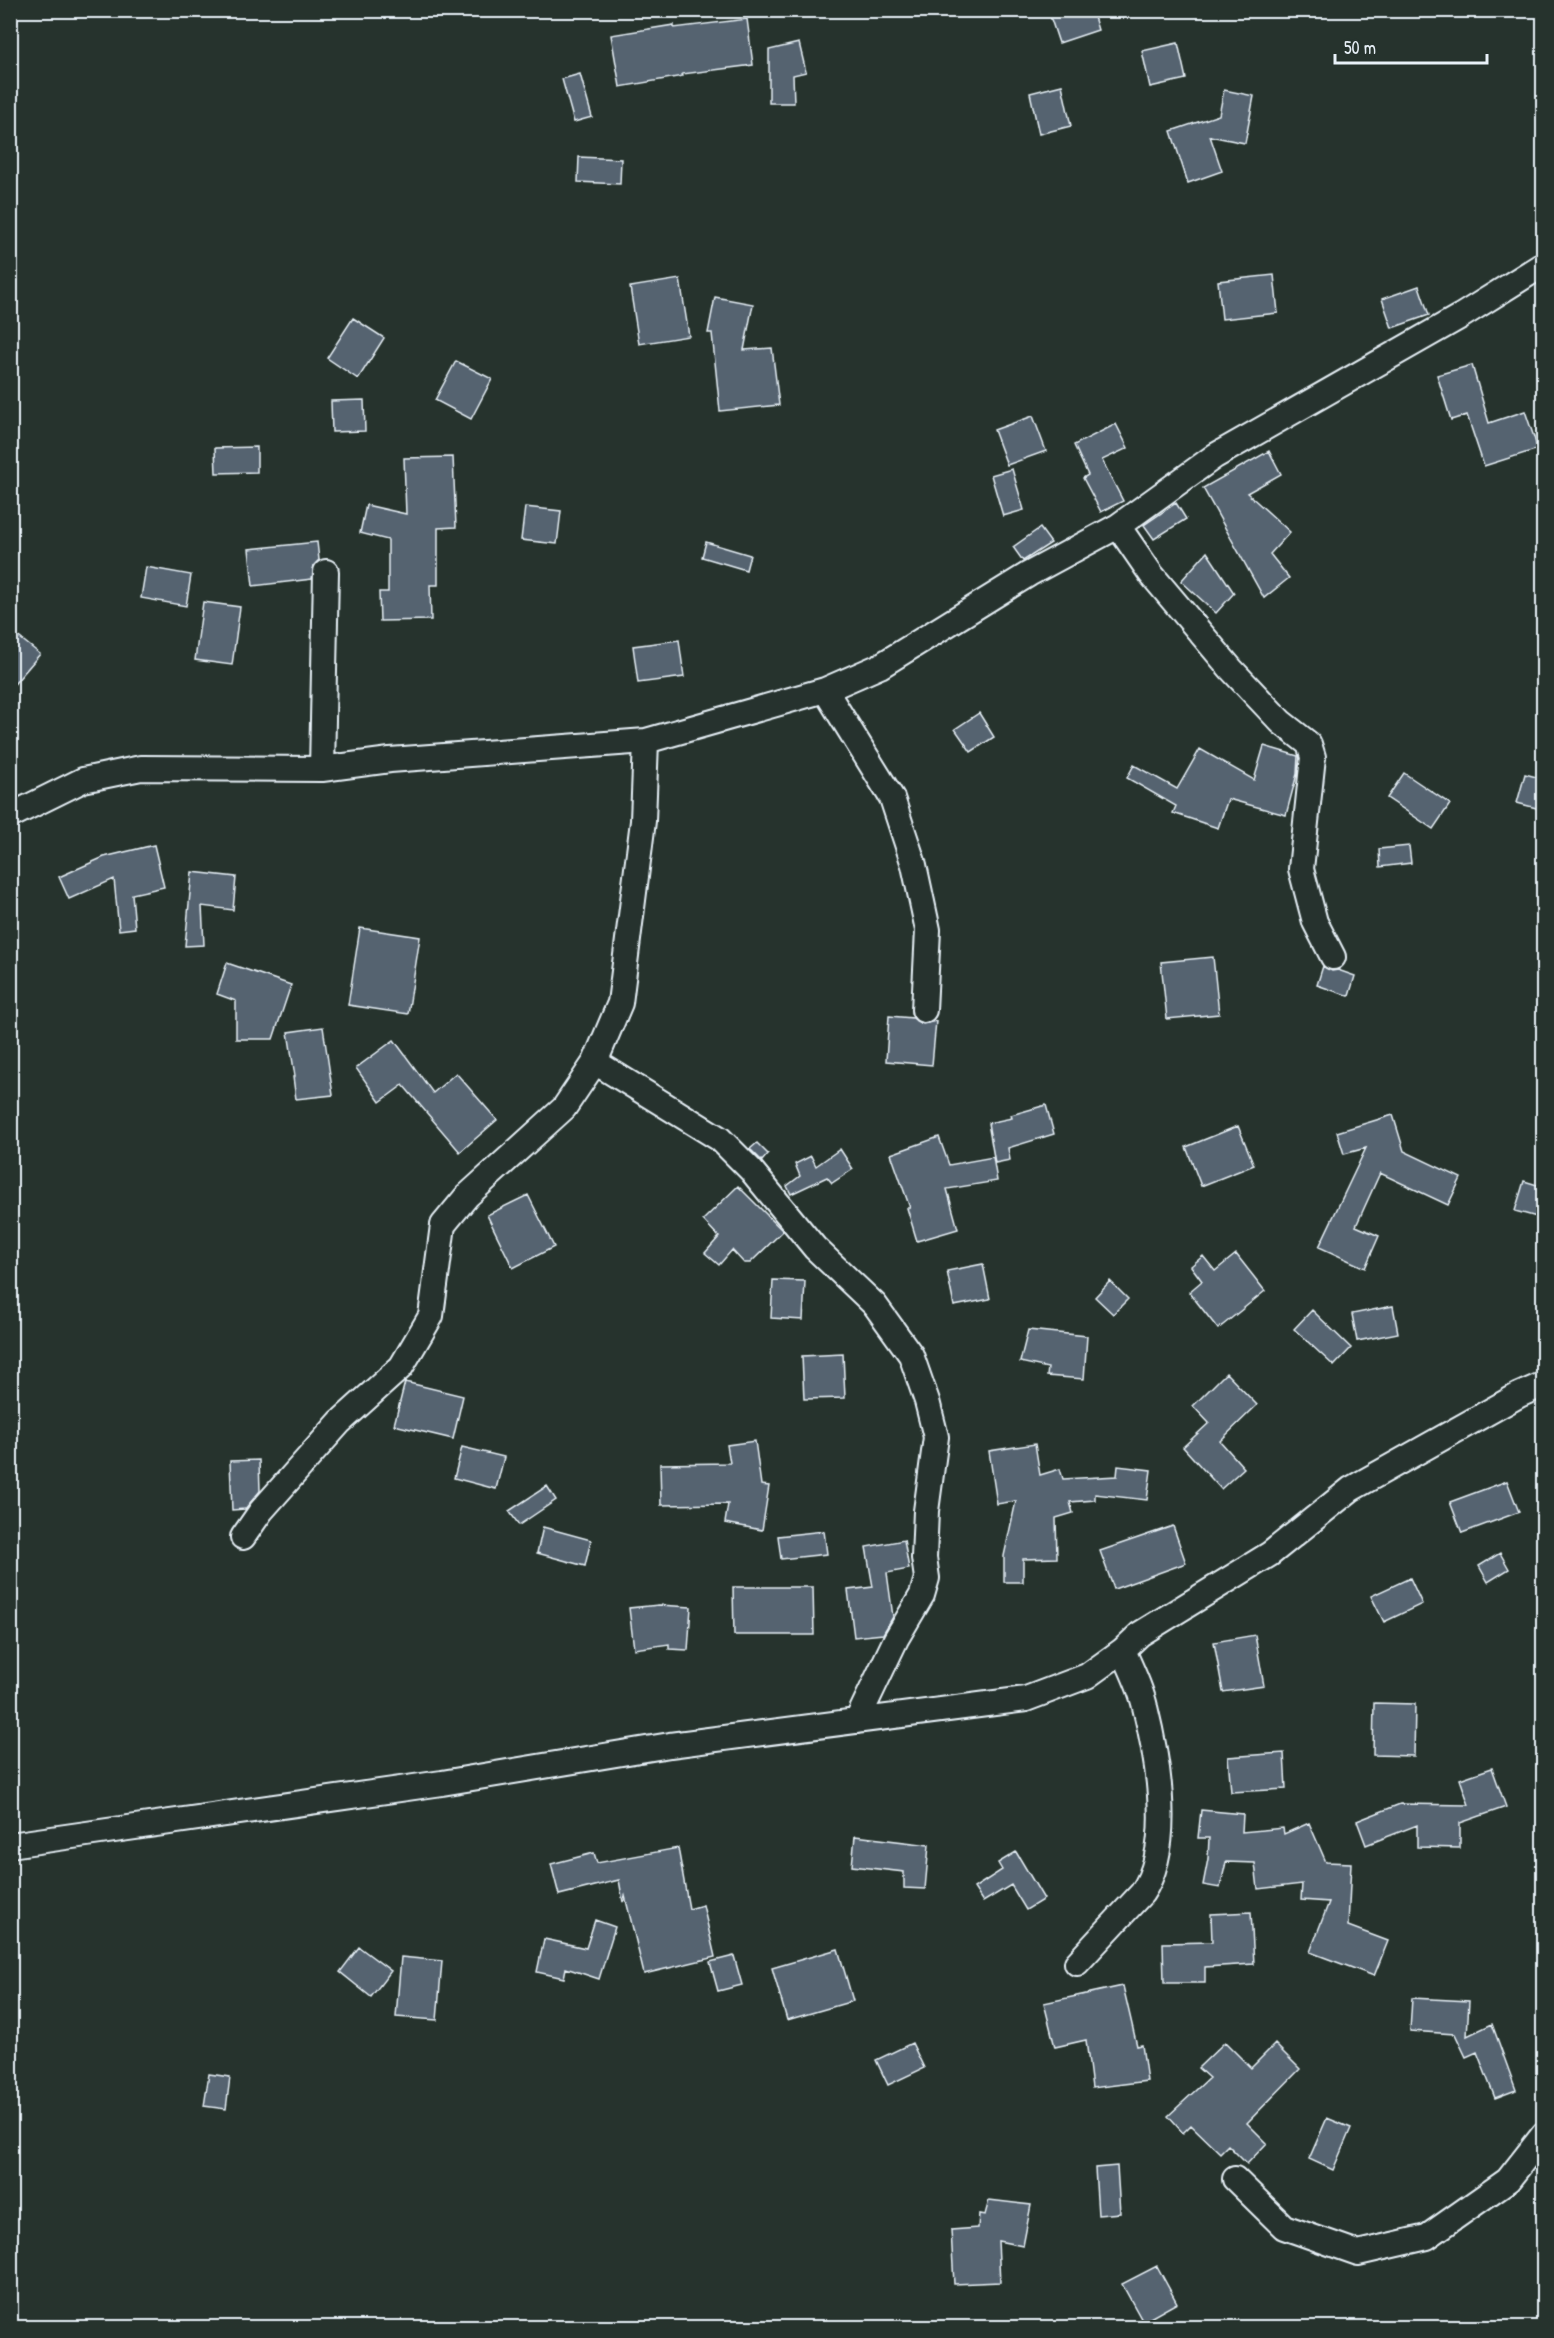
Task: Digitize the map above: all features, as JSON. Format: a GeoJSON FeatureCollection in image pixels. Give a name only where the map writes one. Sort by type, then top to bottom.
{"type":"FeatureCollection","features":[{"type":"Feature","properties":{"kind":"street"},"geometry":{"type":"LineString","coordinates":[[10,816],[83,780],[141,768],[322,769],[390,760],[646,741],[825,690],[880,666],[1029,574],[1118,526],[1215,456],[1461,316],[1544,264]]}},
{"type":"Feature","properties":{"kind":"street"},"geometry":{"type":"LineString","coordinates":[[1118,526],[1151,574],[1231,669],[1281,722],[1309,744],[1313,756],[1301,869],[1315,922],[1333,957]]}},
{"type":"Feature","properties":{"kind":"street"},"geometry":{"type":"LineString","coordinates":[[322,769],[326,572]]}},
{"type":"Feature","properties":{"kind":"street"},"geometry":{"type":"LineString","coordinates":[[825,690],[892,798],[914,865],[928,930],[924,1010]]}},
{"type":"Feature","properties":{"kind":"street"},"geometry":{"type":"LineString","coordinates":[[243,1537],[261,1511],[340,1422],[401,1367],[431,1316],[443,1225],[467,1196],[564,1108],[595,1062],[620,1003],[643,821],[646,741]]}},
{"type":"Feature","properties":{"kind":"street"},"geometry":{"type":"LineString","coordinates":[[595,1062],[720,1139],[750,1170],[815,1248],[874,1305],[911,1355],[927,1401],[936,1437],[926,1510],[924,1558],[927,1578],[922,1595],[896,1639],[858,1720]]}},
{"type":"Feature","properties":{"kind":"street"},"geometry":{"type":"LineString","coordinates":[[10,1845],[442,1783],[670,1745],[1026,1699],[1087,1676],[1124,1650],[1140,1634],[1270,1554],[1352,1490],[1518,1395],[1544,1384]]}},
{"type":"Feature","properties":{"kind":"street"},"geometry":{"type":"LineString","coordinates":[[1077,1963],[1142,1893],[1149,1882],[1159,1849],[1159,1788],[1145,1705],[1124,1650]]}},
{"type":"Feature","properties":{"kind":"street"},"geometry":{"type":"LineString","coordinates":[[1235,2180],[1284,2227],[1358,2253],[1427,2237],[1508,2180],[1544,2134]]}},
{"type":"Feature","properties":{"kind":"building"},"geometry":{"type":"Polygon","coordinates":[[[1048,10],[1092,10],[1098,30],[1059,43],[1048,10]]]}},
{"type":"Feature","properties":{"kind":"building"},"geometry":{"type":"Polygon","coordinates":[[[747,19],[753,65],[682,74],[683,76],[620,87],[611,35],[674,25],[674,28],[747,19]]]}},
{"type":"Feature","properties":{"kind":"building"},"geometry":{"type":"Polygon","coordinates":[[[799,43],[806,72],[793,75],[794,103],[769,103],[769,50],[799,43]]]}},
{"type":"Feature","properties":{"kind":"building"},"geometry":{"type":"Polygon","coordinates":[[[1178,43],[1186,79],[1150,87],[1142,51],[1178,43]]]}},
{"type":"Feature","properties":{"kind":"building"},"geometry":{"type":"Polygon","coordinates":[[[580,74],[592,117],[574,122],[562,79],[580,74]]]}},
{"type":"Feature","properties":{"kind":"building"},"geometry":{"type":"Polygon","coordinates":[[[1062,85],[1071,126],[1039,134],[1030,93],[1062,85]]]}},
{"type":"Feature","properties":{"kind":"building"},"geometry":{"type":"Polygon","coordinates":[[[1224,90],[1254,96],[1245,143],[1210,136],[1222,171],[1188,183],[1171,131],[1219,115],[1224,90]]]}},
{"type":"Feature","properties":{"kind":"building"},"geometry":{"type":"Polygon","coordinates":[[[579,157],[621,159],[620,184],[578,182],[579,157]]]}},
{"type":"Feature","properties":{"kind":"building"},"geometry":{"type":"Polygon","coordinates":[[[1274,275],[1278,313],[1222,319],[1218,281],[1274,275]]]}},
{"type":"Feature","properties":{"kind":"building"},"geometry":{"type":"Polygon","coordinates":[[[680,279],[689,336],[639,344],[630,287],[680,279]]]}},
{"type":"Feature","properties":{"kind":"building"},"geometry":{"type":"Polygon","coordinates":[[[1419,286],[1429,315],[1392,328],[1382,299],[1419,286]]]}},
{"type":"Feature","properties":{"kind":"building"},"geometry":{"type":"Polygon","coordinates":[[[715,297],[753,304],[744,350],[772,348],[779,405],[720,411],[712,333],[708,333],[715,297]]]}},
{"type":"Feature","properties":{"kind":"building"},"geometry":{"type":"Polygon","coordinates":[[[353,318],[384,338],[358,379],[327,358],[353,318]]]}},
{"type":"Feature","properties":{"kind":"building"},"geometry":{"type":"Polygon","coordinates":[[[456,361],[492,379],[471,419],[435,400],[456,361]]]}},
{"type":"Feature","properties":{"kind":"building"},"geometry":{"type":"Polygon","coordinates":[[[1472,365],[1489,423],[1525,411],[1538,449],[1484,466],[1467,415],[1451,420],[1437,375],[1472,365]]]}},
{"type":"Feature","properties":{"kind":"building"},"geometry":{"type":"Polygon","coordinates":[[[364,400],[365,431],[332,432],[331,401],[364,400]]]}},
{"type":"Feature","properties":{"kind":"building"},"geometry":{"type":"Polygon","coordinates":[[[1033,416],[1046,451],[1007,465],[994,430],[1033,416]]]}},
{"type":"Feature","properties":{"kind":"building"},"geometry":{"type":"Polygon","coordinates":[[[1116,424],[1128,448],[1102,460],[1123,501],[1101,512],[1083,478],[1088,475],[1074,445],[1116,424]]]}},
{"type":"Feature","properties":{"kind":"building"},"geometry":{"type":"Polygon","coordinates":[[[257,447],[257,472],[216,473],[215,448],[257,447]]]}},
{"type":"Feature","properties":{"kind":"building"},"geometry":{"type":"Polygon","coordinates":[[[1269,451],[1281,474],[1247,493],[1290,532],[1270,554],[1289,578],[1264,598],[1203,488],[1269,451]]]}},
{"type":"Feature","properties":{"kind":"building"},"geometry":{"type":"Polygon","coordinates":[[[453,457],[456,527],[438,528],[438,585],[430,585],[431,620],[380,621],[379,592],[388,592],[388,540],[360,533],[366,505],[406,514],[404,458],[453,457]]]}},
{"type":"Feature","properties":{"kind":"building"},"geometry":{"type":"Polygon","coordinates":[[[1012,469],[1024,510],[1003,516],[991,475],[1012,469]]]}},
{"type":"Feature","properties":{"kind":"building"},"geometry":{"type":"Polygon","coordinates":[[[1176,503],[1186,519],[1154,539],[1144,525],[1176,503]]]}},
{"type":"Feature","properties":{"kind":"building"},"geometry":{"type":"Polygon","coordinates":[[[525,507],[561,511],[557,544],[521,540],[525,507]]]}},
{"type":"Feature","properties":{"kind":"building"},"geometry":{"type":"Polygon","coordinates":[[[1040,528],[1051,543],[1023,561],[1013,547],[1040,528]]]}},
{"type":"Feature","properties":{"kind":"building"},"geometry":{"type":"Polygon","coordinates":[[[317,542],[319,560],[314,565],[312,579],[253,586],[249,549],[317,542]]]}},
{"type":"Feature","properties":{"kind":"building"},"geometry":{"type":"Polygon","coordinates":[[[706,542],[750,555],[746,570],[702,557],[706,542]]]}},
{"type":"Feature","properties":{"kind":"building"},"geometry":{"type":"Polygon","coordinates":[[[1207,552],[1234,593],[1216,613],[1181,581],[1207,552]]]}},
{"type":"Feature","properties":{"kind":"building"},"geometry":{"type":"Polygon","coordinates":[[[146,567],[191,575],[186,606],[141,598],[146,567]]]}},
{"type":"Feature","properties":{"kind":"building"},"geometry":{"type":"Polygon","coordinates":[[[203,602],[240,607],[232,665],[195,660],[203,602]]]}},
{"type":"Feature","properties":{"kind":"building"},"geometry":{"type":"Polygon","coordinates":[[[10,630],[40,654],[10,689],[10,630]]]}},
{"type":"Feature","properties":{"kind":"building"},"geometry":{"type":"Polygon","coordinates":[[[679,640],[684,677],[638,683],[633,646],[679,640]]]}},
{"type":"Feature","properties":{"kind":"building"},"geometry":{"type":"Polygon","coordinates":[[[979,713],[994,737],[971,752],[955,729],[979,713]]]}},
{"type":"Feature","properties":{"kind":"building"},"geometry":{"type":"Polygon","coordinates":[[[1264,746],[1298,756],[1297,774],[1286,815],[1228,799],[1218,828],[1173,813],[1176,806],[1127,778],[1134,765],[1177,789],[1200,749],[1254,780],[1264,746]]]}},
{"type":"Feature","properties":{"kind":"building"},"geometry":{"type":"Polygon","coordinates":[[[1404,773],[1450,804],[1433,829],[1387,798],[1404,773]]]}},
{"type":"Feature","properties":{"kind":"building"},"geometry":{"type":"Polygon","coordinates":[[[1525,774],[1544,779],[1544,810],[1517,803],[1525,774]]]}},
{"type":"Feature","properties":{"kind":"building"},"geometry":{"type":"Polygon","coordinates":[[[154,845],[164,887],[132,894],[135,928],[119,930],[114,879],[69,899],[59,877],[104,857],[154,845]]]}},
{"type":"Feature","properties":{"kind":"building"},"geometry":{"type":"Polygon","coordinates":[[[1409,846],[1411,863],[1380,867],[1379,849],[1409,846]]]}},
{"type":"Feature","properties":{"kind":"building"},"geometry":{"type":"Polygon","coordinates":[[[192,872],[236,877],[233,910],[202,906],[204,945],[185,946],[192,872]]]}},
{"type":"Feature","properties":{"kind":"building"},"geometry":{"type":"Polygon","coordinates":[[[360,928],[420,937],[408,1014],[348,1005],[360,928]]]}},
{"type":"Feature","properties":{"kind":"building"},"geometry":{"type":"Polygon","coordinates":[[[1213,957],[1219,1014],[1167,1019],[1161,962],[1213,957]]]}},
{"type":"Feature","properties":{"kind":"building"},"geometry":{"type":"Polygon","coordinates":[[[227,963],[291,985],[273,1039],[236,1039],[236,1001],[217,994],[227,963]]]}},
{"type":"Feature","properties":{"kind":"building"},"geometry":{"type":"Polygon","coordinates":[[[1323,966],[1332,971],[1338,970],[1355,976],[1349,996],[1317,985],[1323,966]]]}},
{"type":"Feature","properties":{"kind":"building"},"geometry":{"type":"Polygon","coordinates":[[[889,1016],[913,1018],[923,1024],[936,1021],[932,1065],[886,1061],[889,1016]]]}},
{"type":"Feature","properties":{"kind":"building"},"geometry":{"type":"Polygon","coordinates":[[[323,1027],[333,1095],[296,1099],[288,1032],[323,1027]]]}},
{"type":"Feature","properties":{"kind":"building"},"geometry":{"type":"Polygon","coordinates":[[[394,1040],[433,1093],[456,1073],[497,1120],[460,1152],[403,1085],[380,1102],[356,1068],[394,1040]]]}},
{"type":"Feature","properties":{"kind":"building"},"geometry":{"type":"Polygon","coordinates":[[[1046,1105],[1054,1134],[1008,1148],[1010,1160],[995,1163],[988,1123],[1012,1118],[1011,1115],[1046,1105]]]}},
{"type":"Feature","properties":{"kind":"building"},"geometry":{"type":"Polygon","coordinates":[[[1393,1115],[1404,1151],[1461,1178],[1448,1205],[1380,1173],[1356,1226],[1379,1236],[1365,1268],[1319,1247],[1366,1148],[1344,1154],[1337,1132],[1393,1115]]]}},
{"type":"Feature","properties":{"kind":"building"},"geometry":{"type":"Polygon","coordinates":[[[1238,1126],[1254,1165],[1201,1186],[1186,1147],[1238,1126]]]}},
{"type":"Feature","properties":{"kind":"building"},"geometry":{"type":"Polygon","coordinates":[[[939,1137],[949,1165],[993,1157],[997,1181],[947,1189],[958,1229],[917,1241],[907,1208],[910,1208],[891,1154],[939,1137]]]}},
{"type":"Feature","properties":{"kind":"building"},"geometry":{"type":"Polygon","coordinates":[[[757,1143],[768,1154],[762,1161],[750,1149],[757,1143]]]}},
{"type":"Feature","properties":{"kind":"building"},"geometry":{"type":"Polygon","coordinates":[[[840,1149],[853,1169],[832,1183],[827,1177],[791,1194],[787,1186],[800,1176],[795,1164],[811,1156],[816,1166],[840,1149]]]}},
{"type":"Feature","properties":{"kind":"building"},"geometry":{"type":"Polygon","coordinates":[[[1524,1181],[1544,1187],[1544,1219],[1515,1211],[1524,1181]]]}},
{"type":"Feature","properties":{"kind":"building"},"geometry":{"type":"Polygon","coordinates":[[[738,1186],[783,1231],[750,1263],[744,1263],[732,1250],[719,1265],[705,1253],[719,1237],[703,1220],[738,1186]]]}},
{"type":"Feature","properties":{"kind":"building"},"geometry":{"type":"Polygon","coordinates":[[[528,1195],[554,1247],[513,1268],[487,1215],[528,1195]]]}},
{"type":"Feature","properties":{"kind":"building"},"geometry":{"type":"Polygon","coordinates":[[[1236,1254],[1265,1291],[1218,1329],[1189,1292],[1202,1281],[1191,1266],[1203,1256],[1215,1271],[1236,1254]]]}},
{"type":"Feature","properties":{"kind":"building"},"geometry":{"type":"Polygon","coordinates":[[[983,1264],[990,1299],[954,1306],[947,1271],[983,1264]]]}},
{"type":"Feature","properties":{"kind":"building"},"geometry":{"type":"Polygon","coordinates":[[[773,1280],[805,1281],[803,1320],[771,1318],[773,1280]]]}},
{"type":"Feature","properties":{"kind":"building"},"geometry":{"type":"Polygon","coordinates":[[[1110,1281],[1128,1299],[1113,1314],[1095,1297],[1110,1281]]]}},
{"type":"Feature","properties":{"kind":"building"},"geometry":{"type":"Polygon","coordinates":[[[1393,1306],[1398,1333],[1357,1341],[1352,1314],[1393,1306]]]}},
{"type":"Feature","properties":{"kind":"building"},"geometry":{"type":"Polygon","coordinates":[[[1312,1310],[1351,1348],[1334,1366],[1294,1329],[1312,1310]]]}},
{"type":"Feature","properties":{"kind":"building"},"geometry":{"type":"Polygon","coordinates":[[[1028,1330],[1087,1336],[1084,1379],[1047,1376],[1048,1368],[1020,1362],[1028,1330]]]}},
{"type":"Feature","properties":{"kind":"building"},"geometry":{"type":"Polygon","coordinates":[[[843,1354],[845,1398],[804,1399],[802,1356],[843,1354]]]}},
{"type":"Feature","properties":{"kind":"building"},"geometry":{"type":"Polygon","coordinates":[[[1226,1373],[1257,1405],[1220,1441],[1244,1468],[1221,1489],[1183,1447],[1209,1423],[1193,1406],[1226,1373]]]}},
{"type":"Feature","properties":{"kind":"building"},"geometry":{"type":"Polygon","coordinates":[[[405,1382],[463,1396],[453,1439],[394,1425],[405,1382]]]}},
{"type":"Feature","properties":{"kind":"building"},"geometry":{"type":"Polygon","coordinates":[[[755,1441],[761,1485],[769,1486],[762,1530],[725,1523],[728,1504],[661,1505],[660,1464],[730,1463],[727,1445],[755,1441]]]}},
{"type":"Feature","properties":{"kind":"building"},"geometry":{"type":"Polygon","coordinates":[[[1035,1444],[1040,1475],[1060,1469],[1063,1479],[1117,1476],[1118,1466],[1151,1470],[1147,1500],[1095,1494],[1095,1500],[1070,1502],[1073,1513],[1056,1518],[1057,1558],[1023,1559],[1023,1582],[1004,1582],[1004,1556],[1016,1501],[997,1504],[989,1451],[1035,1444]]]}},
{"type":"Feature","properties":{"kind":"building"},"geometry":{"type":"Polygon","coordinates":[[[462,1447],[504,1457],[496,1489],[454,1478],[462,1447]]]}},
{"type":"Feature","properties":{"kind":"building"},"geometry":{"type":"Polygon","coordinates":[[[259,1460],[260,1491],[245,1509],[232,1510],[230,1461],[259,1460]]]}},
{"type":"Feature","properties":{"kind":"building"},"geometry":{"type":"Polygon","coordinates":[[[1507,1481],[1519,1512],[1462,1533],[1450,1502],[1507,1481]]]}},
{"type":"Feature","properties":{"kind":"building"},"geometry":{"type":"Polygon","coordinates":[[[547,1486],[556,1500],[519,1525],[509,1511],[547,1486]]]}},
{"type":"Feature","properties":{"kind":"building"},"geometry":{"type":"Polygon","coordinates":[[[1173,1526],[1186,1563],[1114,1589],[1100,1551],[1173,1526]]]}},
{"type":"Feature","properties":{"kind":"building"},"geometry":{"type":"Polygon","coordinates":[[[543,1527],[591,1540],[585,1566],[537,1553],[543,1527]]]}},
{"type":"Feature","properties":{"kind":"building"},"geometry":{"type":"Polygon","coordinates":[[[824,1531],[827,1554],[781,1559],[778,1536],[824,1531]]]}},
{"type":"Feature","properties":{"kind":"building"},"geometry":{"type":"Polygon","coordinates":[[[904,1540],[909,1569],[887,1573],[893,1617],[883,1634],[854,1637],[848,1590],[873,1587],[866,1547],[904,1540]]]}},
{"type":"Feature","properties":{"kind":"building"},"geometry":{"type":"Polygon","coordinates":[[[1500,1553],[1509,1569],[1488,1582],[1479,1566],[1500,1553]]]}},
{"type":"Feature","properties":{"kind":"building"},"geometry":{"type":"Polygon","coordinates":[[[1410,1578],[1422,1604],[1384,1622],[1371,1596],[1410,1578]]]}},
{"type":"Feature","properties":{"kind":"building"},"geometry":{"type":"Polygon","coordinates":[[[733,1587],[813,1587],[814,1635],[734,1635],[733,1587]]]}},
{"type":"Feature","properties":{"kind":"building"},"geometry":{"type":"Polygon","coordinates":[[[659,1605],[691,1607],[688,1650],[669,1649],[669,1644],[634,1649],[629,1608],[659,1605]]]}},
{"type":"Feature","properties":{"kind":"building"},"geometry":{"type":"Polygon","coordinates":[[[1255,1635],[1264,1686],[1223,1692],[1214,1642],[1255,1635]]]}},
{"type":"Feature","properties":{"kind":"building"},"geometry":{"type":"Polygon","coordinates":[[[1374,1703],[1415,1704],[1414,1756],[1373,1755],[1374,1703]]]}},
{"type":"Feature","properties":{"kind":"building"},"geometry":{"type":"Polygon","coordinates":[[[1284,1753],[1286,1789],[1231,1792],[1228,1757],[1284,1753]]]}},
{"type":"Feature","properties":{"kind":"building"},"geometry":{"type":"Polygon","coordinates":[[[1492,1768],[1506,1807],[1460,1823],[1460,1848],[1417,1847],[1417,1825],[1366,1845],[1357,1821],[1400,1804],[1469,1805],[1460,1779],[1492,1768]]]}},
{"type":"Feature","properties":{"kind":"building"},"geometry":{"type":"Polygon","coordinates":[[[1201,1810],[1243,1814],[1242,1832],[1283,1828],[1284,1834],[1309,1823],[1326,1862],[1351,1863],[1348,1926],[1388,1941],[1374,1976],[1310,1952],[1329,1902],[1301,1900],[1302,1884],[1258,1889],[1255,1863],[1226,1862],[1220,1888],[1203,1885],[1209,1838],[1198,1838],[1201,1810]]]}},
{"type":"Feature","properties":{"kind":"building"},"geometry":{"type":"Polygon","coordinates":[[[855,1836],[929,1845],[925,1889],[904,1888],[904,1872],[852,1866],[855,1836]]]}},
{"type":"Feature","properties":{"kind":"building"},"geometry":{"type":"Polygon","coordinates":[[[678,1848],[689,1909],[703,1905],[715,1957],[644,1974],[619,1880],[559,1895],[551,1864],[594,1853],[597,1863],[678,1848]]]}},
{"type":"Feature","properties":{"kind":"building"},"geometry":{"type":"Polygon","coordinates":[[[1016,1852],[1044,1899],[1026,1910],[1011,1885],[983,1902],[974,1888],[1002,1870],[998,1863],[1016,1852]]]}},
{"type":"Feature","properties":{"kind":"building"},"geometry":{"type":"Polygon","coordinates":[[[1251,1912],[1254,1964],[1205,1967],[1205,1983],[1164,1983],[1163,1943],[1212,1942],[1211,1914],[1251,1912]]]}},
{"type":"Feature","properties":{"kind":"building"},"geometry":{"type":"Polygon","coordinates":[[[595,1920],[615,1927],[599,1979],[566,1968],[564,1978],[537,1972],[544,1939],[586,1948],[595,1920]]]}},
{"type":"Feature","properties":{"kind":"building"},"geometry":{"type":"Polygon","coordinates":[[[359,1947],[391,1971],[371,1997],[340,1972],[359,1947]]]}},
{"type":"Feature","properties":{"kind":"building"},"geometry":{"type":"Polygon","coordinates":[[[838,1949],[853,2001],[787,2020],[772,1968],[838,1949]]]}},
{"type":"Feature","properties":{"kind":"building"},"geometry":{"type":"Polygon","coordinates":[[[734,1956],[742,1985],[718,1991],[710,1962],[734,1956]]]}},
{"type":"Feature","properties":{"kind":"building"},"geometry":{"type":"Polygon","coordinates":[[[401,1957],[442,1961],[437,2020],[396,2017],[401,1957]]]}},
{"type":"Feature","properties":{"kind":"building"},"geometry":{"type":"Polygon","coordinates":[[[1123,1986],[1137,2046],[1142,2045],[1147,2081],[1092,2088],[1086,2040],[1055,2047],[1044,2003],[1123,1986]]]}},
{"type":"Feature","properties":{"kind":"building"},"geometry":{"type":"Polygon","coordinates":[[[1412,1998],[1469,2001],[1467,2036],[1492,2024],[1516,2090],[1495,2098],[1477,2052],[1466,2057],[1455,2034],[1410,2031],[1412,1998]]]}},
{"type":"Feature","properties":{"kind":"building"},"geometry":{"type":"Polygon","coordinates":[[[1225,2042],[1251,2068],[1275,2044],[1300,2069],[1247,2123],[1267,2143],[1247,2164],[1228,2145],[1220,2153],[1191,2125],[1183,2133],[1168,2116],[1209,2078],[1198,2068],[1225,2042]]]}},
{"type":"Feature","properties":{"kind":"building"},"geometry":{"type":"Polygon","coordinates":[[[912,2043],[924,2068],[888,2085],[876,2060],[912,2043]]]}},
{"type":"Feature","properties":{"kind":"building"},"geometry":{"type":"Polygon","coordinates":[[[209,2074],[230,2077],[226,2109],[204,2106],[209,2074]]]}},
{"type":"Feature","properties":{"kind":"building"},"geometry":{"type":"Polygon","coordinates":[[[1327,2118],[1351,2128],[1333,2170],[1309,2159],[1327,2118]]]}},
{"type":"Feature","properties":{"kind":"building"},"geometry":{"type":"Polygon","coordinates":[[[1117,2166],[1120,2213],[1098,2215],[1095,2168],[1117,2166]]]}},
{"type":"Feature","properties":{"kind":"building"},"geometry":{"type":"Polygon","coordinates":[[[989,2200],[1031,2205],[1023,2246],[998,2241],[1000,2282],[954,2284],[951,2230],[978,2228],[979,2214],[985,2215],[989,2200]]]}},
{"type":"Feature","properties":{"kind":"building"},"geometry":{"type":"Polygon","coordinates":[[[1157,2266],[1177,2303],[1143,2322],[1122,2284],[1157,2266]]]}}]}
